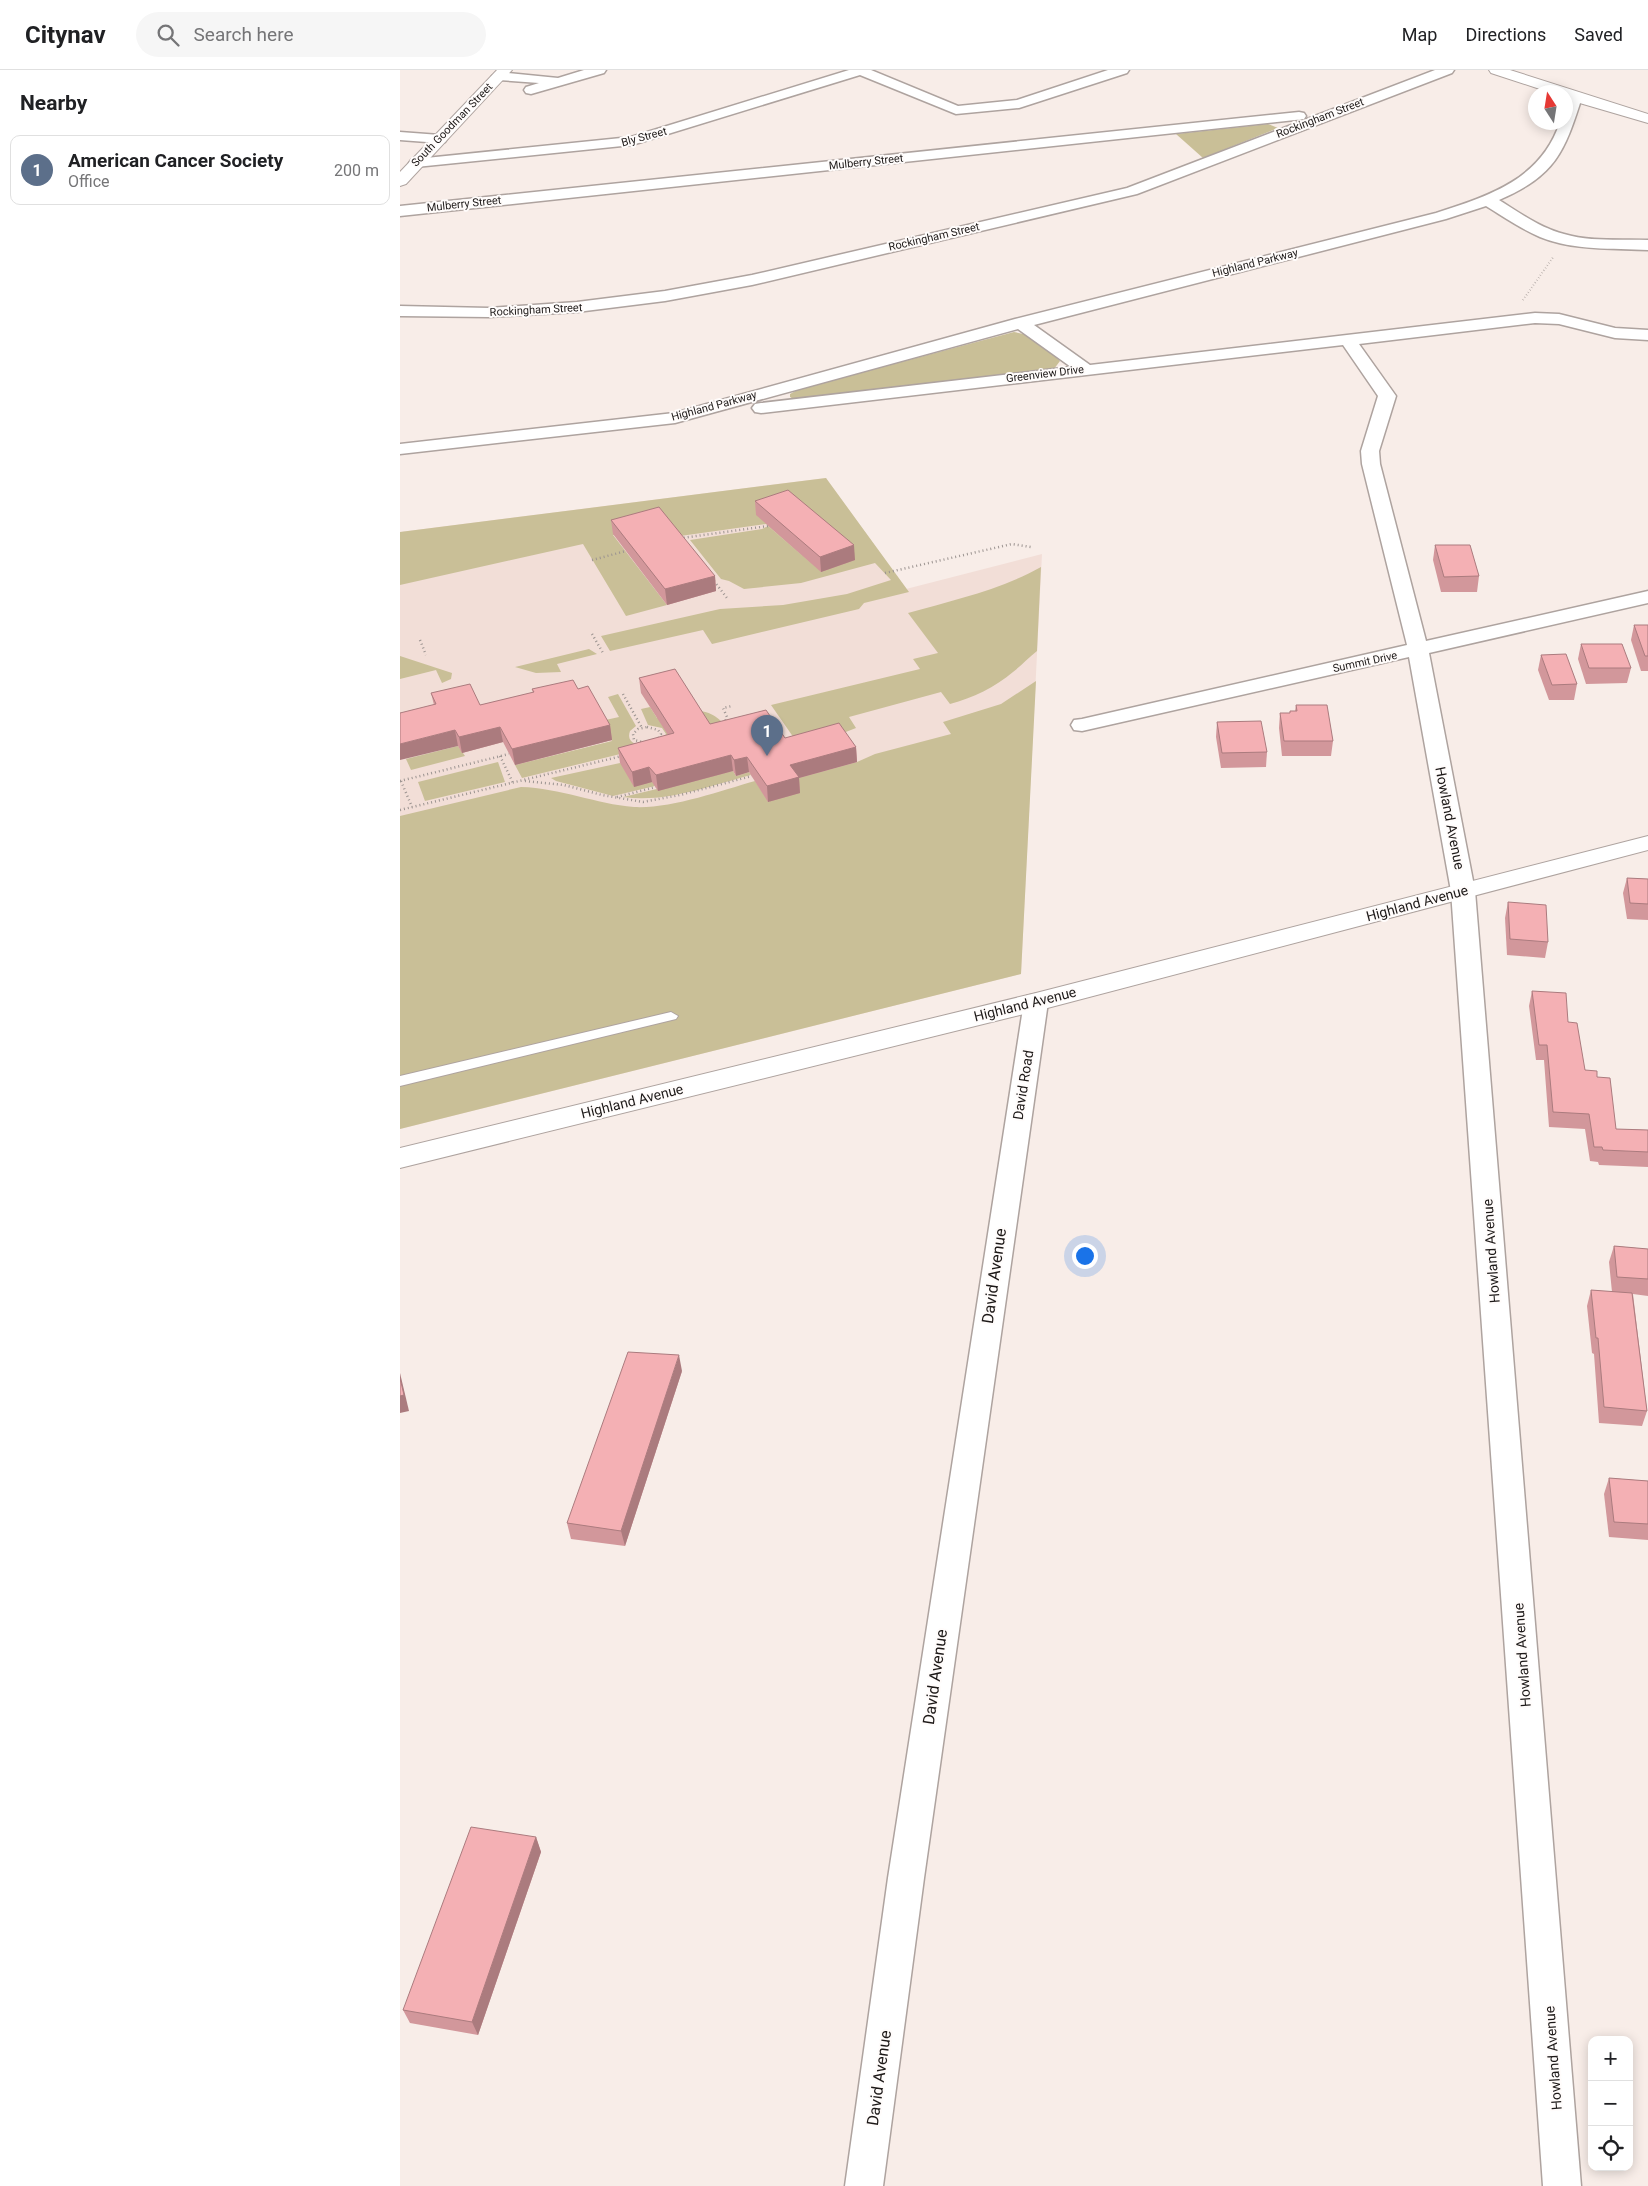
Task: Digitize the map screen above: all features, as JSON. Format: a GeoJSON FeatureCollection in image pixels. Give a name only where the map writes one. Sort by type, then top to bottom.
{"type":"FeatureCollection","features":[{"type":"Feature","properties":{"kind":"street"},"geometry":{"type":"LineString","coordinates":[[531,90],[599,70]]}},
{"type":"Feature","properties":{"kind":"street"},"geometry":{"type":"LineString","coordinates":[[861,70],[956,110],[1019,104],[1122,70]]}},
{"type":"Feature","properties":{"kind":"street","name":"Bly Street"},"geometry":{"type":"LineString","coordinates":[[416,164],[632,141],[861,70]]}},
{"type":"Feature","properties":{"kind":"street","name":"Rockingham Street"},"geometry":{"type":"LineString","coordinates":[[400,311],[474,313],[582,308],[667,296],[742,282],[1132,191],[1447,70]]}},
{"type":"Feature","properties":{"kind":"street"},"geometry":{"type":"LineString","coordinates":[[1496,70],[1540,85]]}},
{"type":"Feature","properties":{"kind":"street"},"geometry":{"type":"LineString","coordinates":[[502,72],[562,81]]}},
{"type":"Feature","properties":{"kind":"street","name":"South Goodman Street"},"geometry":{"type":"LineString","coordinates":[[400,181],[502,72]]}},
{"type":"Feature","properties":{"kind":"street"},"geometry":{"type":"LineString","coordinates":[[1573,96],[1648,119]]}},
{"type":"Feature","properties":{"kind":"street","name":"Mulberry Street"},"geometry":{"type":"LineString","coordinates":[[400,211],[1333,113]]}},
{"type":"Feature","properties":{"kind":"street","name":"Highland Parkway"},"geometry":{"type":"LineString","coordinates":[[400,449],[675,418],[1021,323],[1441,216],[1488,200],[1520,185],[1550,158],[1556,150],[1560,130]]}},
{"type":"Feature","properties":{"kind":"street"},"geometry":{"type":"LineString","coordinates":[[400,136],[440,139]]}},
{"type":"Feature","properties":{"kind":"street"},"geometry":{"type":"LineString","coordinates":[[1488,200],[1530,225],[1566,240],[1588,244],[1648,245]]}},
{"type":"Feature","properties":{"kind":"street"},"geometry":{"type":"LineString","coordinates":[[1508,320],[1559,319],[1615,333],[1648,335]]}},
{"type":"Feature","properties":{"kind":"street","name":"Greenview Drive"},"geometry":{"type":"LineString","coordinates":[[675,418],[1508,320]]}},
{"type":"Feature","properties":{"kind":"street"},"geometry":{"type":"LineString","coordinates":[[1021,323],[1086,369]]}},
{"type":"Feature","properties":{"kind":"street","name":"Howland Avenue"},"geometry":{"type":"LineString","coordinates":[[1347,339],[1387,396],[1370,451],[1371,464],[1418,650],[1464,891],[1562,2186]]}},
{"type":"Feature","properties":{"kind":"street","name":"Summit Drive"},"geometry":{"type":"LineString","coordinates":[[1082,725],[1648,597]]}},
{"type":"Feature","properties":{"kind":"street","name":"Highland Avenue"},"geometry":{"type":"LineString","coordinates":[[400,1158],[1036,1002],[1648,843]]}},
{"type":"Feature","properties":{"kind":"street","name":"David Road"},"geometry":{"type":"LineString","coordinates":[[1010,1168],[1036,1002]]}},
{"type":"Feature","properties":{"kind":"street","name":"David Avenue"},"geometry":{"type":"LineString","coordinates":[[864,2186],[906,1878],[1010,1168]]}},
{"type":"Feature","properties":{"kind":"lane"},"geometry":{"type":"LineString","coordinates":[[400,1081],[671,1016]]}},
{"type":"Feature","properties":{"kind":"path"},"geometry":{"type":"LineString","coordinates":[[1508,320],[1566,240]]}},
{"type":"Feature","properties":{"kind":"path"},"geometry":{"type":"LineString","coordinates":[[688,546],[682,538],[768,526]]}},
{"type":"Feature","properties":{"kind":"path"},"geometry":{"type":"LineString","coordinates":[[885,573],[1012,544],[1031,547]]}},
{"type":"Feature","properties":{"kind":"path"},"geometry":{"type":"LineString","coordinates":[[592,560],[626,552]]}},
{"type":"Feature","properties":{"kind":"path"},"geometry":{"type":"LineString","coordinates":[[710,576],[727,598]]}},
{"type":"Feature","properties":{"kind":"path"},"geometry":{"type":"LineString","coordinates":[[592,634],[603,653]]}},
{"type":"Feature","properties":{"kind":"path"},"geometry":{"type":"LineString","coordinates":[[420,640],[426,655]]}},
{"type":"Feature","properties":{"kind":"path"},"geometry":{"type":"LineString","coordinates":[[623,694],[642,728]]}},
{"type":"Feature","properties":{"kind":"path"},"geometry":{"type":"LineString","coordinates":[[720,732],[727,717],[723,708],[732,706]]}},
{"type":"Feature","properties":{"kind":"path"},"geometry":{"type":"LineString","coordinates":[[642,728],[655,728],[660,732],[658,739],[651,742],[641,743],[634,740],[633,734],[642,728]]}},
{"type":"Feature","properties":{"kind":"path"},"geometry":{"type":"LineString","coordinates":[[651,742],[654,748]]}},
{"type":"Feature","properties":{"kind":"path"},"geometry":{"type":"LineString","coordinates":[[412,808],[400,780],[509,754]]}},
{"type":"Feature","properties":{"kind":"path"},"geometry":{"type":"LineString","coordinates":[[400,810],[625,755]]}},
{"type":"Feature","properties":{"kind":"path"},"geometry":{"type":"LineString","coordinates":[[500,756],[513,783]]}},
{"type":"Feature","properties":{"kind":"path"},"geometry":{"type":"LineString","coordinates":[[519,781],[564,785],[643,802],[662,800],[752,776]]}},
{"type":"Feature","properties":{"kind":"path"},"geometry":{"type":"LineString","coordinates":[[614,797],[656,787]]}},
{"type":"Feature","properties":{"kind":"shaded area"},"geometry":{"type":"Polygon","coordinates":[[[1268,124],[1278,128],[1203,158],[1176,134],[1268,124]]]}},
{"type":"Feature","properties":{"kind":"shaded area"},"geometry":{"type":"Polygon","coordinates":[[[1014,332],[1033,336],[1060,361],[1054,369],[795,400],[790,397],[790,394],[799,389],[1014,332]]]}},
{"type":"Feature","properties":{"kind":"shaded area"},"geometry":{"type":"Polygon","coordinates":[[[826,478],[906,589],[1042,554],[1021,974],[400,1129],[400,532],[826,478]]]}},
{"type":"Feature","properties":{"kind":"shaded area"},"geometry":{"type":"Polygon","coordinates":[[[826,478],[909,592],[864,603],[859,609],[712,644],[703,630],[610,651],[601,636],[720,609],[783,605],[847,594],[891,580],[875,563],[801,583],[744,589],[721,579],[690,540],[762,529],[768,526],[821,572],[766,524],[673,537],[613,535],[667,605],[626,616],[583,544],[400,585],[400,532],[826,478]]]}},
{"type":"Feature","properties":{"kind":"shaded area"},"geometry":{"type":"Polygon","coordinates":[[[1041,567],[1037,651],[1006,677],[983,691],[967,699],[950,704],[941,692],[849,717],[856,728],[838,735],[796,741],[771,705],[920,669],[913,659],[938,653],[908,613],[993,588],[1041,567]]]}},
{"type":"Feature","properties":{"kind":"shaded area"},"geometry":{"type":"Polygon","coordinates":[[[589,649],[597,654],[557,664],[561,672],[536,673],[515,667],[589,649]]]}},
{"type":"Feature","properties":{"kind":"shaded area"},"geometry":{"type":"Polygon","coordinates":[[[400,656],[452,673],[451,679],[442,683],[436,670],[400,679],[400,656]]]}},
{"type":"Feature","properties":{"kind":"shaded area"},"geometry":{"type":"Polygon","coordinates":[[[1036,681],[1021,974],[400,1129],[400,816],[521,787],[550,790],[606,803],[648,807],[695,799],[755,781],[769,802],[791,780],[857,762],[875,754],[951,734],[943,722],[1001,704],[1036,681]]]}},
{"type":"Feature","properties":{"kind":"shaded area"},"geometry":{"type":"Polygon","coordinates":[[[618,694],[636,726],[630,731],[629,738],[645,748],[522,778],[515,765],[612,741],[601,721],[619,717],[608,697],[618,694]]]}},
{"type":"Feature","properties":{"kind":"shaded area"},"geometry":{"type":"Polygon","coordinates":[[[650,707],[657,718],[682,712],[699,711],[714,715],[721,721],[709,730],[662,741],[666,734],[662,728],[648,725],[641,709],[650,707]]]}},
{"type":"Feature","properties":{"kind":"shaded area"},"geometry":{"type":"Polygon","coordinates":[[[458,746],[465,756],[411,770],[406,759],[458,746]]]}},
{"type":"Feature","properties":{"kind":"shaded area"},"geometry":{"type":"Polygon","coordinates":[[[498,762],[505,782],[425,801],[418,782],[498,762]]]}},
{"type":"Feature","properties":{"kind":"shaded area"},"geometry":{"type":"Polygon","coordinates":[[[620,763],[653,782],[655,786],[613,796],[551,778],[620,763]]]}},
{"type":"Feature","properties":{"kind":"shaded area"},"geometry":{"type":"Polygon","coordinates":[[[733,771],[736,776],[749,772],[751,775],[672,796],[656,798],[623,797],[733,771]]]}},
{"type":"Feature","properties":{"kind":"building"},"geometry":{"type":"Polygon","coordinates":[[[788,490],[854,545],[820,557],[755,501],[788,490]]]}},
{"type":"Feature","properties":{"kind":"building"},"geometry":{"type":"Polygon","coordinates":[[[659,507],[715,576],[665,589],[611,520],[659,507]]]}},
{"type":"Feature","properties":{"kind":"building"},"geometry":{"type":"Polygon","coordinates":[[[1435,545],[1470,545],[1479,576],[1444,577],[1435,545]]]}},
{"type":"Feature","properties":{"kind":"building"},"geometry":{"type":"Polygon","coordinates":[[[1634,625],[1648,625],[1648,656],[1645,656],[1634,625]]]}},
{"type":"Feature","properties":{"kind":"building"},"geometry":{"type":"Polygon","coordinates":[[[1581,644],[1622,644],[1631,668],[1589,668],[1581,644]]]}},
{"type":"Feature","properties":{"kind":"building"},"geometry":{"type":"Polygon","coordinates":[[[1566,654],[1577,684],[1552,685],[1541,655],[1566,654]]]}},
{"type":"Feature","properties":{"kind":"building"},"geometry":{"type":"Polygon","coordinates":[[[675,669],[710,724],[766,710],[785,738],[839,723],[856,747],[790,765],[799,777],[767,786],[747,757],[734,760],[731,755],[656,775],[649,767],[632,772],[618,748],[674,733],[639,678],[675,669]]]}},
{"type":"Feature","properties":{"kind":"building"},"geometry":{"type":"Polygon","coordinates":[[[573,680],[578,689],[588,686],[610,725],[512,749],[500,727],[459,737],[455,730],[400,744],[400,713],[436,704],[431,693],[470,684],[480,705],[534,692],[532,689],[573,680]]]}},
{"type":"Feature","properties":{"kind":"building"},"geometry":{"type":"Polygon","coordinates":[[[1296,705],[1327,705],[1333,741],[1284,741],[1280,713],[1297,711],[1296,705]]]}},
{"type":"Feature","properties":{"kind":"building"},"geometry":{"type":"Polygon","coordinates":[[[1261,721],[1267,752],[1222,753],[1217,722],[1261,721]]]}},
{"type":"Feature","properties":{"kind":"building"},"geometry":{"type":"Polygon","coordinates":[[[1627,878],[1648,879],[1648,904],[1630,903],[1627,878]]]}},
{"type":"Feature","properties":{"kind":"building"},"geometry":{"type":"Polygon","coordinates":[[[1508,902],[1546,905],[1548,942],[1510,939],[1508,902]]]}},
{"type":"Feature","properties":{"kind":"building"},"geometry":{"type":"Polygon","coordinates":[[[1532,991],[1566,993],[1568,1022],[1577,1023],[1585,1070],[1597,1071],[1597,1077],[1610,1078],[1616,1129],[1648,1130],[1648,1152],[1603,1150],[1602,1147],[1594,1147],[1589,1114],[1553,1112],[1547,1045],[1539,1045],[1532,991]]]}},
{"type":"Feature","properties":{"kind":"building"},"geometry":{"type":"Polygon","coordinates":[[[1614,1246],[1648,1249],[1648,1279],[1617,1277],[1614,1246]]]}},
{"type":"Feature","properties":{"kind":"building"},"geometry":{"type":"Polygon","coordinates":[[[1591,1290],[1632,1293],[1647,1411],[1604,1407],[1598,1338],[1596,1338],[1591,1290]]]}},
{"type":"Feature","properties":{"kind":"building"},"geometry":{"type":"Polygon","coordinates":[[[628,1352],[679,1355],[621,1531],[567,1523],[628,1352]]]}},
{"type":"Feature","properties":{"kind":"building"},"geometry":{"type":"Polygon","coordinates":[[[400,1378],[404,1395],[400,1396],[400,1378]]]}},
{"type":"Feature","properties":{"kind":"building"},"geometry":{"type":"Polygon","coordinates":[[[1609,1478],[1648,1481],[1648,1524],[1614,1522],[1609,1478]]]}},
{"type":"Feature","properties":{"kind":"building"},"geometry":{"type":"Polygon","coordinates":[[[471,1827],[536,1837],[472,2022],[403,2010],[471,1827]]]}},
{"type":"Feature","properties":{"kind":"place","name":"American Cancer Society"},"geometry":{"type":"Point","coordinates":[767,756]}}]}
